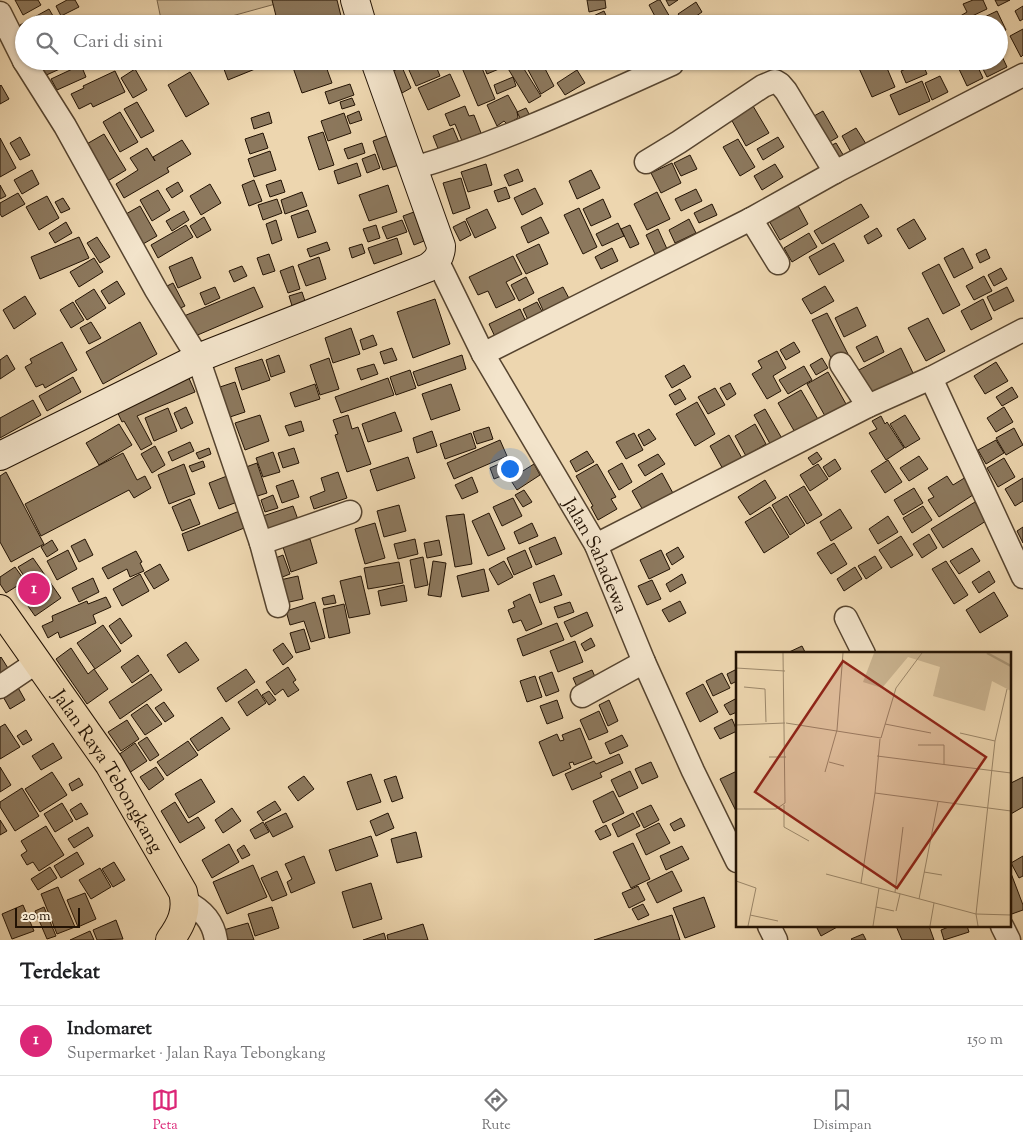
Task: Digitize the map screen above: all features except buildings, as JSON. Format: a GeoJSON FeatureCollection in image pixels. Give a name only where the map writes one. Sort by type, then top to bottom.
{"type":"FeatureCollection","features":[{"type":"Feature","properties":{"kind":"main road"},"geometry":{"type":"LineString","coordinates":[[355,0],[359,15]]}},
{"type":"Feature","properties":{"kind":"main road"},"geometry":{"type":"LineString","coordinates":[[0,456],[198,358],[427,268],[437,260],[441,254],[441,246],[378,70]]}},
{"type":"Feature","properties":{"kind":"main road","name":"Jalan Raya Tebongkang"},"geometry":{"type":"LineString","coordinates":[[0,609],[109,764],[177,880],[186,902]]}},
{"type":"Feature","properties":{"kind":"main road"},"geometry":{"type":"LineString","coordinates":[[170,940],[181,924],[186,902]]}},
{"type":"Feature","properties":{"kind":"street"},"geometry":{"type":"LineString","coordinates":[[0,13],[15,43]]}},
{"type":"Feature","properties":{"kind":"street"},"geometry":{"type":"LineString","coordinates":[[30,70],[65,126],[156,290],[198,358],[261,544],[278,606]]}},
{"type":"Feature","properties":{"kind":"street"},"geometry":{"type":"LineString","coordinates":[[414,168],[450,158],[532,127],[659,70]]}},
{"type":"Feature","properties":{"kind":"street"},"geometry":{"type":"LineString","coordinates":[[484,354],[751,219],[835,172],[1023,75]]}},
{"type":"Feature","properties":{"kind":"street"},"geometry":{"type":"LineString","coordinates":[[646,162],[763,86],[775,81],[786,91],[835,172]]}},
{"type":"Feature","properties":{"kind":"street"},"geometry":{"type":"LineString","coordinates":[[751,219],[778,263]]}},
{"type":"Feature","properties":{"kind":"street","name":"Jalan Sahadewa"},"geometry":{"type":"LineString","coordinates":[[437,260],[484,354],[596,545],[644,662],[729,827],[736,857]]}},
{"type":"Feature","properties":{"kind":"street"},"geometry":{"type":"LineString","coordinates":[[596,545],[868,406],[931,378],[1023,330]]}},
{"type":"Feature","properties":{"kind":"street"},"geometry":{"type":"LineString","coordinates":[[842,364],[868,406]]}},
{"type":"Feature","properties":{"kind":"street"},"geometry":{"type":"LineString","coordinates":[[931,378],[1023,577]]}},
{"type":"Feature","properties":{"kind":"street"},"geometry":{"type":"LineString","coordinates":[[261,544],[350,512]]}},
{"type":"Feature","properties":{"kind":"street"},"geometry":{"type":"LineString","coordinates":[[846,618],[863,652]]}},
{"type":"Feature","properties":{"kind":"street"},"geometry":{"type":"LineString","coordinates":[[0,687],[37,662]]}},
{"type":"Feature","properties":{"kind":"street"},"geometry":{"type":"LineString","coordinates":[[582,696],[644,662]]}},
{"type":"Feature","properties":{"kind":"street"},"geometry":{"type":"LineString","coordinates":[[186,902],[198,908],[207,917],[216,940]]}},
{"type":"Feature","properties":{"kind":"street"},"geometry":{"type":"LineString","coordinates":[[770,928],[776,940]]}},
{"type":"Feature","properties":{"kind":"street"},"geometry":{"type":"LineString","coordinates":[[1003,928],[1010,940]]}},
{"type":"Feature","properties":{"kind":"shaded area"},"geometry":{"type":"Polygon","coordinates":[[[157,0],[279,0],[279,3],[236,15],[160,15],[157,0]]]}},
{"type":"Feature","properties":{"kind":"place","name":"Indomaret"},"geometry":{"type":"Point","coordinates":[34,589]}}]}
